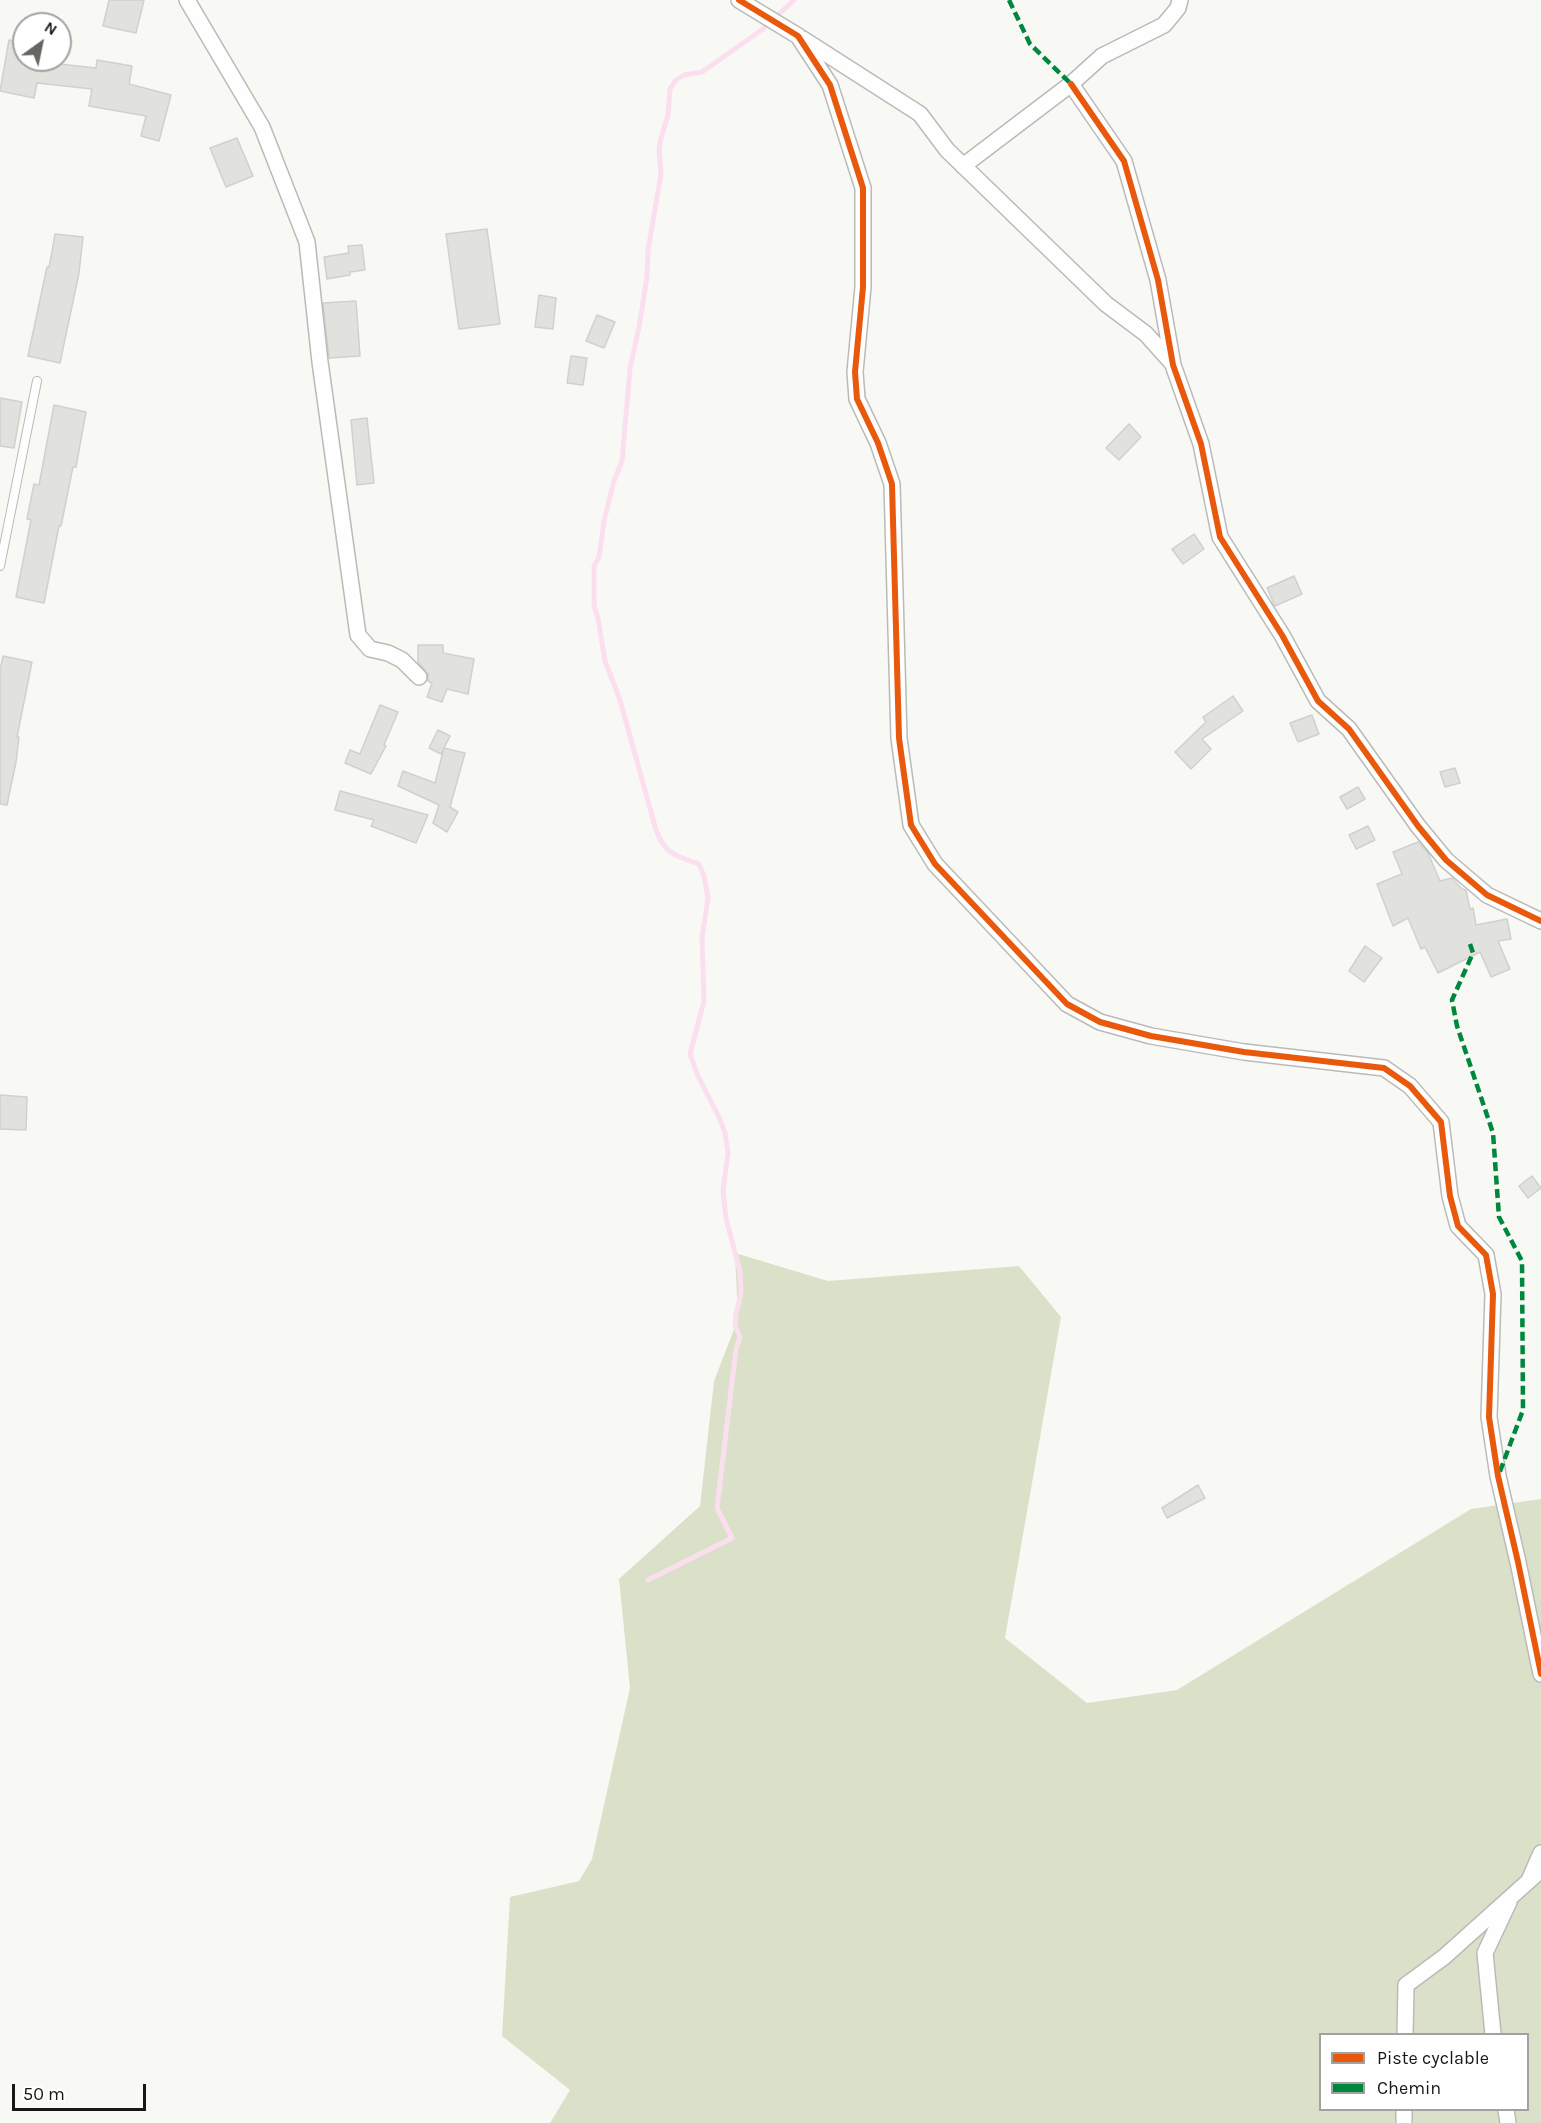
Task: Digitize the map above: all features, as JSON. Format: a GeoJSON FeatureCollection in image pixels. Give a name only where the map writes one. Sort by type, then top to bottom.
{"type":"FeatureCollection","features":[{"type":"Feature","properties":{"kind":"street"},"geometry":{"type":"LineString","coordinates":[[187,0],[262,127],[308,242],[320,362],[358,635],[370,649],[388,653],[402,660],[419,677]]}},
{"type":"Feature","properties":{"kind":"street"},"geometry":{"type":"LineString","coordinates":[[739,0],[920,114],[947,150],[1106,304],[1146,334],[1173,365]]}},
{"type":"Feature","properties":{"kind":"street"},"geometry":{"type":"LineString","coordinates":[[963,165],[1071,84],[1102,56],[1164,25],[1178,8],[1180,0]]}},
{"type":"Feature","properties":{"kind":"street"},"geometry":{"type":"LineString","coordinates":[[798,36],[830,85],[863,188],[863,287],[855,372],[857,399],[878,443],[892,484],[899,738],[911,825],[935,864],[1067,1004],[1100,1022],[1151,1036],[1244,1052],[1384,1068],[1410,1086],[1441,1122],[1450,1196],[1458,1226],[1486,1256],[1493,1294],[1489,1417],[1498,1476],[1541,1674]]}},
{"type":"Feature","properties":{"kind":"street"},"geometry":{"type":"LineString","coordinates":[[1071,84],[1124,161],[1158,280],[1173,365],[1201,444],[1220,537],[1282,635],[1318,701],[1349,729],[1418,826],[1446,860],[1487,895],[1541,921]]}},
{"type":"Feature","properties":{"kind":"street"},"geometry":{"type":"LineString","coordinates":[[1528,1881],[1541,1853]]}},
{"type":"Feature","properties":{"kind":"street"},"geometry":{"type":"LineString","coordinates":[[1405,2033],[1406,1985],[1444,1957],[1541,1870]]}},
{"type":"Feature","properties":{"kind":"street"},"geometry":{"type":"LineString","coordinates":[[1493,2033],[1485,1953],[1512,1895]]}},
{"type":"Feature","properties":{"kind":"lane"},"geometry":{"type":"LineString","coordinates":[[0,566],[37,381]]}},
{"type":"Feature","properties":{"kind":"green space"},"geometry":{"type":"Polygon","coordinates":[[[735,1253],[828,1281],[1019,1266],[1061,1317],[1005,1638],[1087,1703],[1177,1690],[1471,1509],[1541,1499],[1541,2123],[550,2123],[570,2090],[502,2036],[510,1897],[579,1881],[592,1859],[630,1688],[619,1579],[700,1506],[714,1381],[738,1319],[735,1253]]]}},
{"type":"Feature","properties":{"kind":"building"},"geometry":{"type":"Polygon","coordinates":[[[109,0],[144,0],[136,33],[103,26],[109,0]]]}},
{"type":"Feature","properties":{"kind":"building"},"geometry":{"type":"Polygon","coordinates":[[[9,40],[12,41],[12,72],[72,72],[72,65],[96,68],[97,60],[132,66],[129,84],[171,95],[159,141],[141,136],[146,116],[89,106],[92,89],[37,83],[34,98],[0,91],[9,40]]]}},
{"type":"Feature","properties":{"kind":"building"},"geometry":{"type":"Polygon","coordinates":[[[237,138],[253,176],[226,187],[210,148],[237,138]]]}},
{"type":"Feature","properties":{"kind":"building"},"geometry":{"type":"Polygon","coordinates":[[[487,229],[500,324],[459,329],[446,234],[487,229]]]}},
{"type":"Feature","properties":{"kind":"building"},"geometry":{"type":"Polygon","coordinates":[[[55,234],[83,237],[79,273],[60,363],[28,356],[55,234]]]}},
{"type":"Feature","properties":{"kind":"building"},"geometry":{"type":"Polygon","coordinates":[[[362,245],[365,270],[327,279],[324,257],[349,253],[348,246],[362,245]]]}},
{"type":"Feature","properties":{"kind":"building"},"geometry":{"type":"Polygon","coordinates":[[[539,295],[556,298],[553,329],[535,327],[539,295]]]}},
{"type":"Feature","properties":{"kind":"building"},"geometry":{"type":"Polygon","coordinates":[[[356,301],[360,356],[329,358],[323,303],[356,301]]]}},
{"type":"Feature","properties":{"kind":"building"},"geometry":{"type":"Polygon","coordinates":[[[597,315],[615,322],[604,348],[586,341],[597,315]]]}},
{"type":"Feature","properties":{"kind":"building"},"geometry":{"type":"Polygon","coordinates":[[[571,356],[587,358],[583,385],[567,383],[571,356]]]}},
{"type":"Feature","properties":{"kind":"building"},"geometry":{"type":"Polygon","coordinates":[[[0,398],[22,402],[14,448],[0,446],[0,398]]]}},
{"type":"Feature","properties":{"kind":"building"},"geometry":{"type":"Polygon","coordinates":[[[54,405],[86,412],[76,467],[73,467],[61,526],[59,526],[44,603],[16,597],[31,520],[27,519],[34,484],[39,485],[54,405]]]}},
{"type":"Feature","properties":{"kind":"building"},"geometry":{"type":"Polygon","coordinates":[[[367,418],[374,483],[357,485],[351,420],[367,418]]]}},
{"type":"Feature","properties":{"kind":"building"},"geometry":{"type":"Polygon","coordinates":[[[1129,424],[1141,437],[1119,460],[1106,448],[1129,424]]]}},
{"type":"Feature","properties":{"kind":"building"},"geometry":{"type":"Polygon","coordinates":[[[1194,534],[1204,549],[1183,564],[1172,549],[1194,534]]]}},
{"type":"Feature","properties":{"kind":"building"},"geometry":{"type":"Polygon","coordinates":[[[1294,576],[1302,594],[1275,606],[1267,588],[1294,576]]]}},
{"type":"Feature","properties":{"kind":"building"},"geometry":{"type":"Polygon","coordinates":[[[418,645],[443,645],[443,653],[474,659],[468,694],[447,689],[442,702],[427,697],[432,683],[428,681],[428,674],[418,662],[418,645]]]}},
{"type":"Feature","properties":{"kind":"building"},"geometry":{"type":"Polygon","coordinates":[[[3,656],[32,662],[17,737],[19,737],[16,762],[7,805],[0,804],[0,670],[3,656]]]}},
{"type":"Feature","properties":{"kind":"building"},"geometry":{"type":"Polygon","coordinates":[[[1233,696],[1243,711],[1202,739],[1211,749],[1191,769],[1175,752],[1206,722],[1203,717],[1233,696]]]}},
{"type":"Feature","properties":{"kind":"building"},"geometry":{"type":"Polygon","coordinates":[[[380,705],[398,712],[384,745],[386,746],[371,774],[345,763],[350,750],[360,754],[380,705]]]}},
{"type":"Feature","properties":{"kind":"building"},"geometry":{"type":"Polygon","coordinates":[[[1312,715],[1319,734],[1298,742],[1290,723],[1312,715]]]}},
{"type":"Feature","properties":{"kind":"building"},"geometry":{"type":"Polygon","coordinates":[[[438,730],[450,736],[441,754],[429,748],[438,730]]]}},
{"type":"Feature","properties":{"kind":"building"},"geometry":{"type":"Polygon","coordinates":[[[444,748],[465,753],[450,807],[458,812],[447,832],[433,823],[439,805],[398,786],[403,771],[435,783],[444,748]]]}},
{"type":"Feature","properties":{"kind":"building"},"geometry":{"type":"Polygon","coordinates":[[[1455,768],[1460,783],[1445,787],[1440,772],[1455,768]]]}},
{"type":"Feature","properties":{"kind":"building"},"geometry":{"type":"Polygon","coordinates":[[[1358,787],[1365,799],[1347,809],[1340,797],[1358,787]]]}},
{"type":"Feature","properties":{"kind":"building"},"geometry":{"type":"Polygon","coordinates":[[[340,791],[428,815],[416,843],[371,826],[374,820],[335,810],[340,791]]]}},
{"type":"Feature","properties":{"kind":"building"},"geometry":{"type":"Polygon","coordinates":[[[1368,826],[1375,840],[1356,849],[1349,835],[1368,826]]]}},
{"type":"Feature","properties":{"kind":"building"},"geometry":{"type":"Polygon","coordinates":[[[1418,842],[1428,853],[1440,881],[1452,878],[1462,889],[1466,890],[1476,925],[1507,919],[1511,939],[1498,941],[1510,969],[1491,977],[1480,952],[1438,973],[1425,947],[1421,949],[1408,918],[1393,926],[1377,884],[1402,874],[1393,852],[1418,842]]]}},
{"type":"Feature","properties":{"kind":"building"},"geometry":{"type":"Polygon","coordinates":[[[1365,946],[1382,958],[1364,982],[1349,971],[1365,946]]]}},
{"type":"Feature","properties":{"kind":"building"},"geometry":{"type":"Polygon","coordinates":[[[0,1095],[27,1097],[26,1130],[0,1129],[0,1095]]]}},
{"type":"Feature","properties":{"kind":"building"},"geometry":{"type":"Polygon","coordinates":[[[1532,1176],[1541,1188],[1528,1198],[1519,1186],[1532,1176]]]}},
{"type":"Feature","properties":{"kind":"building"},"geometry":{"type":"Polygon","coordinates":[[[1198,1485],[1205,1498],[1167,1518],[1162,1508],[1198,1485]]]}},
{"type":"Feature","properties":{"kind":"waterway"},"geometry":{"type":"LineString","coordinates":[[648,1580],[732,1538],[717,1508],[736,1349],[740,1337],[735,1325],[741,1293],[740,1272],[726,1218],[723,1191],[728,1153],[725,1133],[690,1054],[704,1001],[702,938],[708,898],[704,876],[699,864],[667,849],[656,830],[620,700],[605,661],[594,606],[594,566],[599,557],[604,521],[614,481],[622,461],[630,369],[647,277],[648,250],[661,174],[659,150],[668,115],[670,89],[676,80],[684,75],[702,72],[763,29],[794,0]]}},
{"type":"Feature","properties":{"kind":"marked path"},"geometry":{"type":"LineString","coordinates":[[1009,0],[1030,44],[1071,84]]}},
{"type":"Feature","properties":{"kind":"marked path"},"geometry":{"type":"LineString","coordinates":[[1470,944],[1473,953],[1452,1000],[1457,1026],[1493,1133],[1499,1217],[1522,1261],[1523,1410],[1499,1474]]}},
{"type":"Feature","properties":{"kind":"cycle path"},"geometry":{"type":"LineString","coordinates":[[739,0],[798,36],[830,85],[863,188],[863,287],[855,372],[857,399],[878,443],[892,484],[899,738],[911,825],[935,864],[1067,1004],[1100,1022],[1151,1036],[1244,1052],[1384,1068],[1410,1086],[1441,1122],[1450,1196],[1458,1226],[1486,1255],[1493,1294],[1489,1417],[1498,1476],[1541,1674]]}},
{"type":"Feature","properties":{"kind":"cycle path"},"geometry":{"type":"LineString","coordinates":[[1071,84],[1124,161],[1158,280],[1173,365],[1201,444],[1220,537],[1282,635],[1318,701],[1349,729],[1418,826],[1446,860],[1487,895],[1541,921]]}}]}
